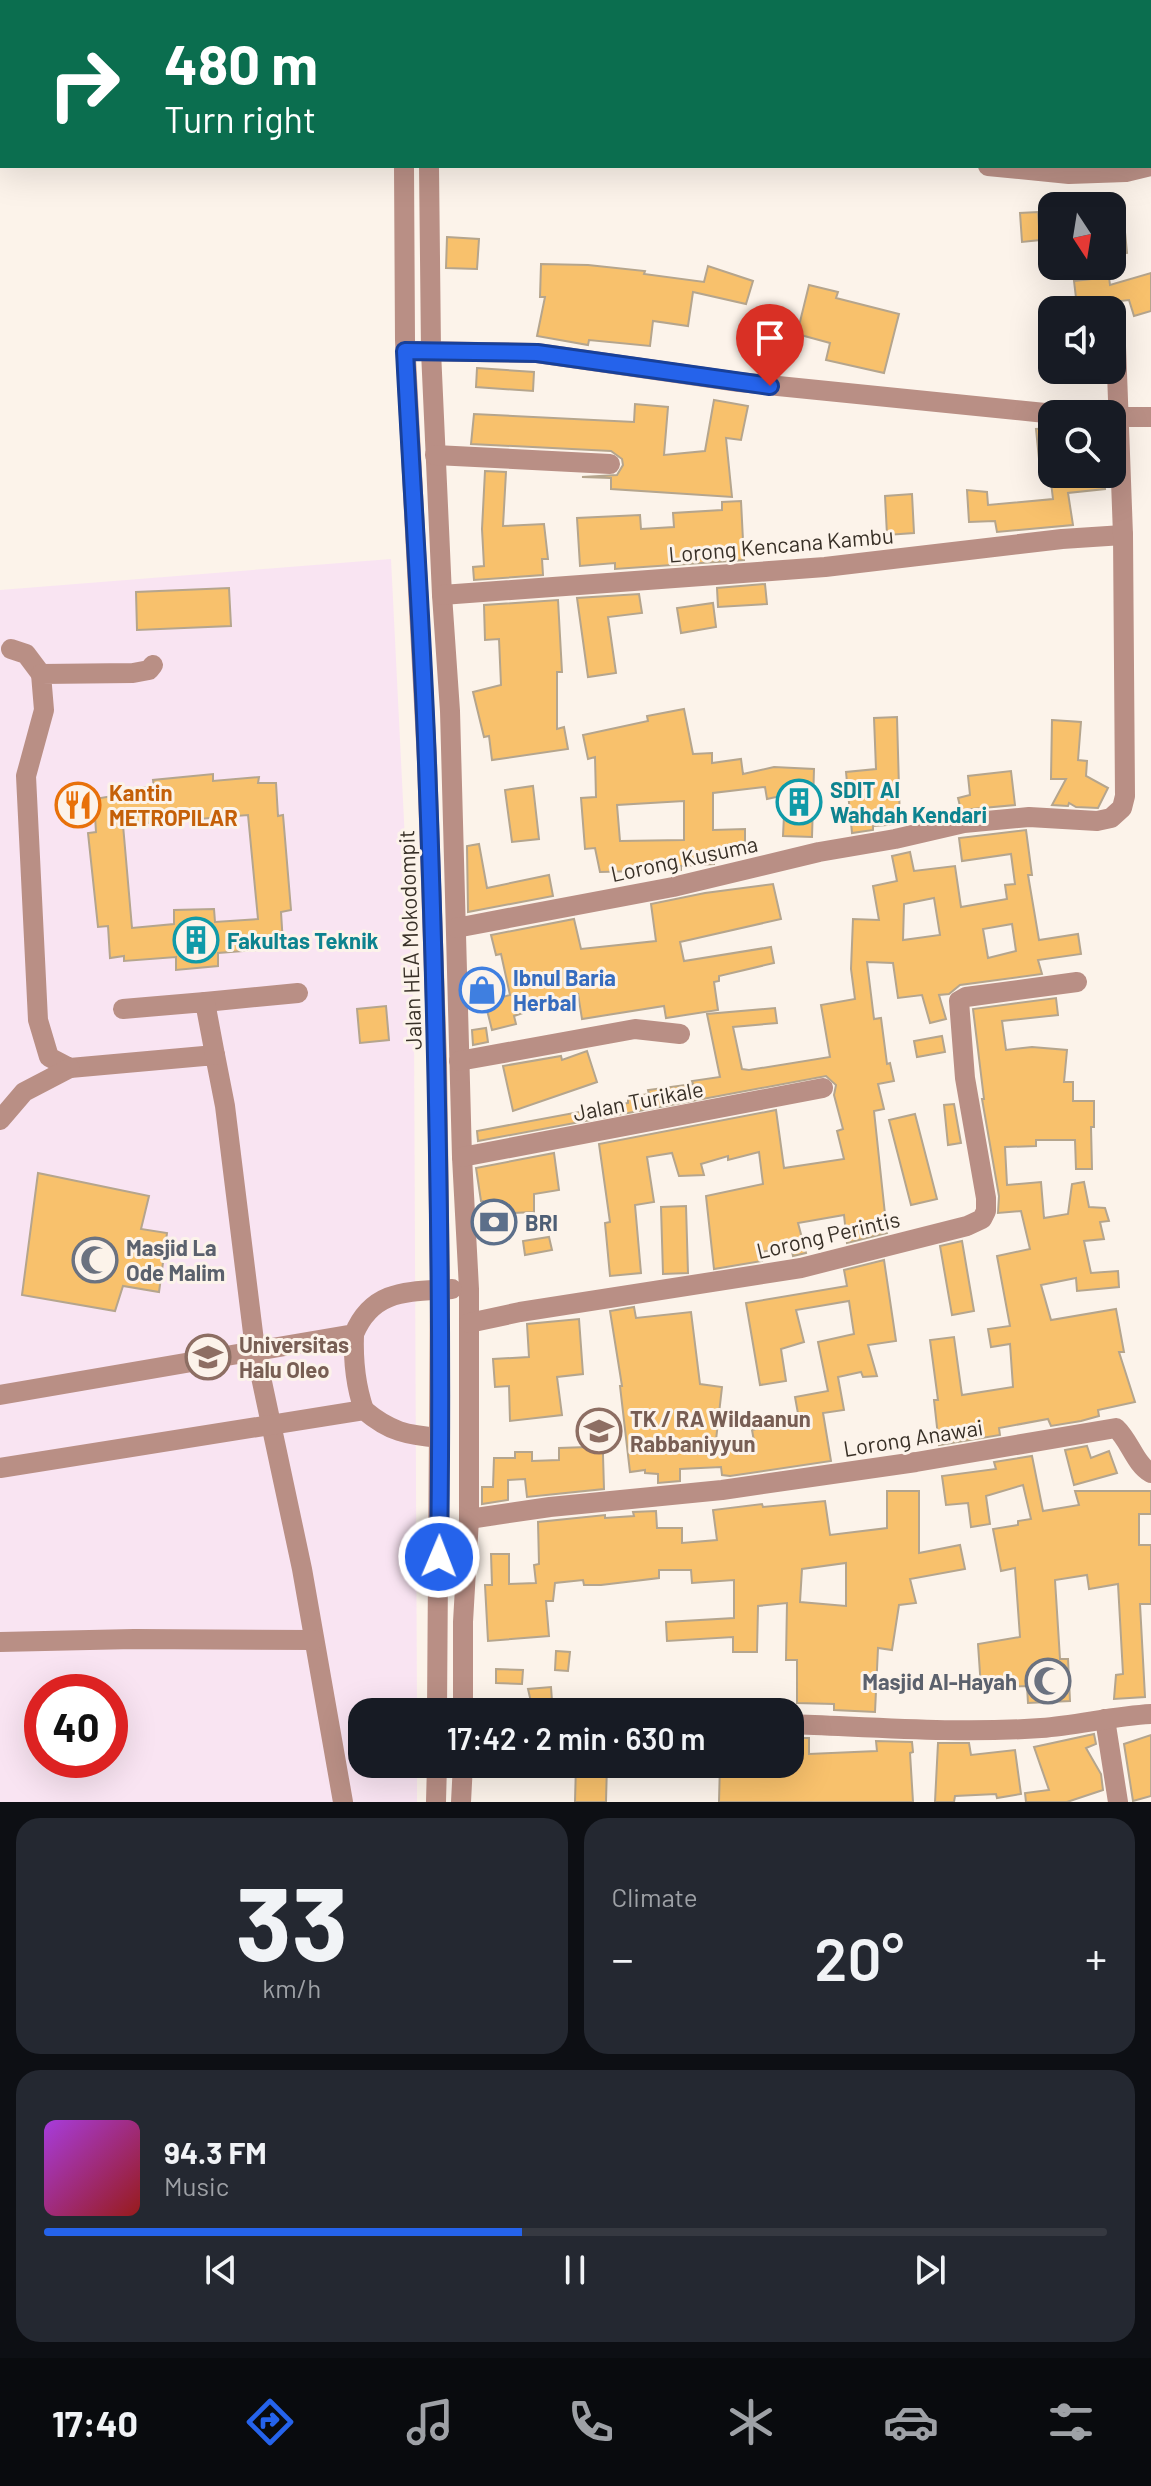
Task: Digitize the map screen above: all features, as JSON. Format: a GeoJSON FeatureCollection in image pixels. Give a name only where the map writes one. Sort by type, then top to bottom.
{"type":"FeatureCollection","features":[{"type":"Feature","properties":{"kind":"street","name":"Jalan HEA Mokodompit"},"geometry":{"type":"LineString","coordinates":[[404,168],[405,351],[429,823],[437,1063],[440,1290],[437,1698]]}},
{"type":"Feature","properties":{"kind":"street","name":"Jalan HEA Mokodompit"},"geometry":{"type":"LineString","coordinates":[[429,168],[431,351],[450,711],[462,1157],[469,1289],[469,1519],[463,1622],[463,1698]]}},
{"type":"Feature","properties":{"kind":"street"},"geometry":{"type":"LineString","coordinates":[[1008,168],[1069,174],[1126,172],[1143,168]]}},
{"type":"Feature","properties":{"kind":"street"},"geometry":{"type":"LineString","coordinates":[[405,351],[537,353],[739,382],[1038,412]]}},
{"type":"Feature","properties":{"kind":"street"},"geometry":{"type":"LineString","coordinates":[[1126,417],[1151,417]]}},
{"type":"Feature","properties":{"kind":"street"},"geometry":{"type":"LineString","coordinates":[[435,455],[610,464]]}},
{"type":"Feature","properties":{"kind":"street"},"geometry":{"type":"LineString","coordinates":[[1120,488],[1123,535]]}},
{"type":"Feature","properties":{"kind":"street","name":"Lorong Kencana Kambu"},"geometry":{"type":"LineString","coordinates":[[442,595],[825,567],[1062,539],[1123,535]]}},
{"type":"Feature","properties":{"kind":"street","name":"Lorong Kusuma"},"geometry":{"type":"LineString","coordinates":[[456,928],[673,887],[819,852],[964,823],[1029,817],[1097,821],[1111,818],[1122,808],[1125,796],[1123,535]]}},
{"type":"Feature","properties":{"kind":"street"},"geometry":{"type":"LineString","coordinates":[[11,649],[26,654],[41,674],[44,710],[26,776],[38,1020],[49,1057],[70,1068]]}},
{"type":"Feature","properties":{"kind":"street"},"geometry":{"type":"LineString","coordinates":[[41,674],[133,673],[149,670],[153,665]]}},
{"type":"Feature","properties":{"kind":"street"},"geometry":{"type":"LineString","coordinates":[[429,823],[453,822]]}},
{"type":"Feature","properties":{"kind":"street","name":"Lorong Perintis"},"geometry":{"type":"LineString","coordinates":[[469,1323],[520,1312],[801,1268],[967,1226],[982,1219],[986,1211],[986,1198],[965,1078],[959,1001],[966,997],[1077,982]]}},
{"type":"Feature","properties":{"kind":"street"},"geometry":{"type":"LineString","coordinates":[[123,1009],[298,993]]}},
{"type":"Feature","properties":{"kind":"street"},"geometry":{"type":"LineString","coordinates":[[205,1002],[225,1106],[255,1349],[302,1569],[343,1802]]}},
{"type":"Feature","properties":{"kind":"street"},"geometry":{"type":"LineString","coordinates":[[459,1061],[635,1029],[680,1034]]}},
{"type":"Feature","properties":{"kind":"street"},"geometry":{"type":"LineString","coordinates":[[0,1120],[24,1092],[70,1068],[215,1055]]}},
{"type":"Feature","properties":{"kind":"street","name":"Jalan Turikale"},"geometry":{"type":"LineString","coordinates":[[462,1157],[823,1088]]}},
{"type":"Feature","properties":{"kind":"street"},"geometry":{"type":"LineString","coordinates":[[440,1438],[409,1436],[383,1426],[364,1410],[356,1387],[354,1334],[359,1321],[378,1302],[395,1293],[469,1289]]}},
{"type":"Feature","properties":{"kind":"street"},"geometry":{"type":"LineString","coordinates":[[0,1395],[354,1334]]}},
{"type":"Feature","properties":{"kind":"street"},"geometry":{"type":"LineString","coordinates":[[440,1390],[467,1389]]}},
{"type":"Feature","properties":{"kind":"street"},"geometry":{"type":"LineString","coordinates":[[0,1468],[364,1410]]}},
{"type":"Feature","properties":{"kind":"street","name":"Lorong Anawai"},"geometry":{"type":"LineString","coordinates":[[469,1519],[550,1507],[737,1488],[1116,1428],[1144,1469],[1151,1473]]}},
{"type":"Feature","properties":{"kind":"street"},"geometry":{"type":"LineString","coordinates":[[0,1642],[314,1640]]}},
{"type":"Feature","properties":{"kind":"street"},"geometry":{"type":"LineString","coordinates":[[804,1724],[971,1730],[1043,1728],[1151,1714]]}},
{"type":"Feature","properties":{"kind":"street"},"geometry":{"type":"LineString","coordinates":[[1105,1719],[1118,1802]]}},
{"type":"Feature","properties":{"kind":"street"},"geometry":{"type":"LineString","coordinates":[[436,1802],[437,1778]]}},
{"type":"Feature","properties":{"kind":"street"},"geometry":{"type":"LineString","coordinates":[[461,1802],[462,1778]]}},
{"type":"Feature","properties":{"kind":"shaded area","name":"Universitas Halu Oleo"},"geometry":{"type":"Polygon","coordinates":[[[391,559],[414,1022],[417,1698],[348,1698],[348,1778],[417,1778],[417,1802],[0,1802],[0,590],[391,559]]]}},
{"type":"Feature","properties":{"kind":"building"},"geometry":{"type":"Polygon","coordinates":[[[1038,212],[1038,240],[1022,242],[1020,213],[1038,212]]]}},
{"type":"Feature","properties":{"kind":"building"},"geometry":{"type":"Polygon","coordinates":[[[447,237],[479,239],[477,269],[446,268],[447,237]]]}},
{"type":"Feature","properties":{"kind":"building"},"geometry":{"type":"Polygon","coordinates":[[[541,264],[645,271],[644,274],[704,282],[708,266],[753,281],[746,304],[693,292],[688,326],[653,321],[650,346],[589,340],[588,345],[537,336],[545,297],[540,297],[541,264]]]}},
{"type":"Feature","properties":{"kind":"building"},"geometry":{"type":"Polygon","coordinates":[[[1151,273],[1151,311],[1134,316],[1126,296],[1076,296],[1074,281],[1109,280],[1110,285],[1151,273]]]}},
{"type":"Feature","properties":{"kind":"building"},"geometry":{"type":"Polygon","coordinates":[[[809,285],[838,292],[836,298],[899,314],[884,373],[826,360],[830,343],[797,334],[809,285]]]}},
{"type":"Feature","properties":{"kind":"building"},"geometry":{"type":"Polygon","coordinates":[[[477,368],[534,372],[533,391],[476,387],[477,368]]]}},
{"type":"Feature","properties":{"kind":"building"},"geometry":{"type":"Polygon","coordinates":[[[714,400],[748,406],[741,440],[726,438],[732,497],[611,489],[611,478],[582,477],[617,475],[623,465],[622,459],[611,451],[471,444],[474,414],[634,422],[635,404],[668,407],[664,455],[705,451],[714,400]]]}},
{"type":"Feature","properties":{"kind":"building"},"geometry":{"type":"Polygon","coordinates":[[[485,471],[506,472],[503,526],[544,524],[548,559],[542,559],[543,575],[474,580],[473,567],[484,566],[485,471]]]}},
{"type":"Feature","properties":{"kind":"building"},"geometry":{"type":"Polygon","coordinates":[[[1052,488],[1105,488],[1068,493],[1073,525],[997,532],[995,521],[969,522],[967,490],[987,492],[988,505],[1053,499],[1052,488]]]}},
{"type":"Feature","properties":{"kind":"building"},"geometry":{"type":"Polygon","coordinates":[[[912,494],[914,533],[887,535],[885,496],[912,494]]]}},
{"type":"Feature","properties":{"kind":"building"},"geometry":{"type":"Polygon","coordinates":[[[741,501],[744,560],[615,569],[615,563],[580,566],[577,518],[640,515],[641,529],[674,527],[673,513],[722,510],[722,502],[741,501]]]}},
{"type":"Feature","properties":{"kind":"building"},"geometry":{"type":"Polygon","coordinates":[[[765,584],[767,604],[718,607],[717,588],[765,584]]]}},
{"type":"Feature","properties":{"kind":"building"},"geometry":{"type":"Polygon","coordinates":[[[229,588],[231,626],[137,630],[136,592],[229,588]]]}},
{"type":"Feature","properties":{"kind":"building"},"geometry":{"type":"Polygon","coordinates":[[[639,594],[642,613],[608,617],[616,673],[588,677],[577,598],[639,594]]]}},
{"type":"Feature","properties":{"kind":"building"},"geometry":{"type":"Polygon","coordinates":[[[558,600],[562,672],[557,672],[557,729],[564,727],[568,749],[492,760],[489,736],[484,737],[473,692],[501,685],[499,639],[485,640],[484,605],[558,600]]]}},
{"type":"Feature","properties":{"kind":"building"},"geometry":{"type":"Polygon","coordinates":[[[713,603],[716,627],[681,633],[677,608],[713,603]]]}},
{"type":"Feature","properties":{"kind":"building"},"geometry":{"type":"Polygon","coordinates":[[[684,709],[693,754],[712,753],[712,763],[741,759],[743,774],[774,767],[814,769],[812,837],[783,836],[785,795],[767,799],[765,787],[713,793],[713,830],[745,829],[745,849],[714,850],[714,864],[681,866],[681,870],[600,872],[595,848],[585,849],[581,798],[596,797],[595,757],[588,759],[583,735],[648,721],[647,716],[684,709]],[[684,801],[617,805],[620,841],[684,840],[684,801]]]}},
{"type":"Feature","properties":{"kind":"building"},"geometry":{"type":"Polygon","coordinates":[[[897,717],[900,824],[873,826],[873,830],[852,833],[846,772],[876,769],[874,718],[897,717]]]}},
{"type":"Feature","properties":{"kind":"building"},"geometry":{"type":"Polygon","coordinates":[[[1052,720],[1081,722],[1078,760],[1087,761],[1086,776],[1108,788],[1098,808],[1076,807],[1069,803],[1068,806],[1052,805],[1066,779],[1051,779],[1052,720]]]}},
{"type":"Feature","properties":{"kind":"building"},"geometry":{"type":"Polygon","coordinates":[[[1011,771],[1015,805],[961,810],[958,798],[970,795],[968,776],[1011,771]]]}},
{"type":"Feature","properties":{"kind":"building"},"geometry":{"type":"Polygon","coordinates":[[[213,774],[213,781],[259,777],[258,783],[276,783],[278,816],[283,815],[291,910],[281,912],[283,944],[268,944],[269,949],[218,953],[218,966],[176,970],[176,957],[124,961],[124,956],[110,958],[108,926],[98,927],[88,833],[96,832],[94,799],[113,796],[113,790],[154,787],[153,780],[213,774]],[[248,815],[123,825],[132,928],[174,924],[174,910],[214,909],[215,922],[258,919],[248,815]]]}},
{"type":"Feature","properties":{"kind":"building"},"geometry":{"type":"Polygon","coordinates":[[[533,786],[539,839],[512,842],[505,790],[533,786]]]}},
{"type":"Feature","properties":{"kind":"building"},"geometry":{"type":"Polygon","coordinates":[[[1026,830],[1032,875],[1028,875],[1039,940],[1078,934],[1081,954],[1038,960],[1042,974],[960,985],[949,994],[939,995],[946,1019],[930,1023],[922,995],[898,998],[893,963],[867,962],[874,1019],[881,1018],[887,1064],[890,1063],[894,1081],[878,1084],[884,1109],[874,1111],[887,1233],[847,1243],[844,1215],[798,1223],[806,1253],[793,1256],[791,1247],[761,1252],[762,1261],[714,1269],[706,1196],[763,1184],[759,1152],[701,1164],[704,1175],[679,1176],[672,1153],[647,1157],[654,1202],[635,1205],[641,1273],[610,1276],[605,1223],[610,1222],[599,1144],[776,1110],[784,1168],[844,1159],[837,1131],[843,1129],[834,1095],[836,1085],[826,1076],[478,1141],[477,1131],[628,1103],[628,1097],[649,1094],[648,1090],[720,1077],[707,1014],[775,1008],[777,1023],[733,1027],[742,1069],[830,1057],[821,1005],[855,999],[851,969],[853,919],[879,920],[873,886],[897,881],[892,856],[910,852],[914,871],[955,866],[961,907],[1007,899],[1005,885],[1015,884],[1011,854],[962,861],[959,838],[1026,830]],[[934,898],[904,904],[903,940],[940,935],[934,898]],[[1012,924],[983,929],[988,958],[1016,951],[1012,924]]]}},
{"type":"Feature","properties":{"kind":"building"},"geometry":{"type":"Polygon","coordinates":[[[479,844],[487,888],[549,875],[553,896],[468,912],[467,846],[479,844]]]}},
{"type":"Feature","properties":{"kind":"building"},"geometry":{"type":"Polygon","coordinates":[[[773,884],[781,919],[680,942],[684,961],[771,947],[774,963],[719,976],[719,981],[714,982],[718,1010],[666,1018],[664,1006],[582,1019],[578,994],[514,1016],[516,1024],[492,1030],[485,1002],[510,995],[501,954],[496,955],[491,935],[574,919],[581,949],[656,941],[651,904],[773,884]]]}},
{"type":"Feature","properties":{"kind":"building"},"geometry":{"type":"Polygon","coordinates":[[[1056,998],[1058,1015],[1002,1021],[1006,1050],[1032,1047],[1067,1050],[1064,1082],[1073,1082],[1073,1101],[1094,1101],[1092,1169],[1076,1169],[1075,1140],[1036,1140],[1036,1146],[1005,1147],[1007,1185],[1041,1182],[1044,1218],[1068,1214],[1072,1184],[1084,1182],[1089,1207],[1105,1208],[1109,1221],[1100,1222],[1104,1239],[1084,1241],[1091,1273],[1118,1271],[1119,1287],[1077,1291],[1076,1278],[1041,1285],[1051,1320],[1116,1309],[1124,1352],[1119,1352],[1135,1402],[1098,1410],[1099,1416],[1081,1421],[1051,1426],[1048,1419],[999,1428],[1000,1435],[939,1445],[934,1400],[938,1400],[930,1340],[954,1337],[962,1395],[1013,1387],[1010,1344],[991,1347],[988,1329],[1010,1326],[997,1256],[1030,1249],[1021,1211],[998,1213],[999,1196],[982,1099],[973,1009],[1056,998]]]}},
{"type":"Feature","properties":{"kind":"building"},"geometry":{"type":"Polygon","coordinates":[[[386,1006],[389,1040],[360,1043],[357,1009],[386,1006]]]}},
{"type":"Feature","properties":{"kind":"building"},"geometry":{"type":"Polygon","coordinates":[[[486,1028],[488,1042],[473,1045],[472,1030],[486,1028]]]}},
{"type":"Feature","properties":{"kind":"building"},"geometry":{"type":"Polygon","coordinates":[[[942,1036],[945,1052],[917,1057],[914,1041],[942,1036]]]}},
{"type":"Feature","properties":{"kind":"building"},"geometry":{"type":"Polygon","coordinates":[[[587,1051],[597,1082],[513,1111],[503,1066],[561,1056],[562,1060],[587,1051]]]}},
{"type":"Feature","properties":{"kind":"building"},"geometry":{"type":"Polygon","coordinates":[[[954,1104],[961,1143],[948,1145],[944,1105],[954,1104]]]}},
{"type":"Feature","properties":{"kind":"building"},"geometry":{"type":"Polygon","coordinates":[[[915,1114],[937,1199],[911,1205],[889,1120],[915,1114]]]}},
{"type":"Feature","properties":{"kind":"building"},"geometry":{"type":"Polygon","coordinates":[[[554,1153],[559,1190],[534,1194],[534,1212],[513,1213],[514,1230],[486,1232],[476,1168],[554,1153]]]}},
{"type":"Feature","properties":{"kind":"building","name":"Masjid La Ode Malim"},"geometry":{"type":"Polygon","coordinates":[[[38,1173],[149,1196],[141,1229],[167,1233],[159,1292],[123,1286],[115,1311],[22,1295],[38,1173]]]}},
{"type":"Feature","properties":{"kind":"building"},"geometry":{"type":"Polygon","coordinates":[[[686,1206],[688,1273],[663,1274],[661,1207],[686,1206]]]}},
{"type":"Feature","properties":{"kind":"building"},"geometry":{"type":"Polygon","coordinates":[[[549,1237],[552,1250],[525,1255],[523,1241],[549,1237]]]}},
{"type":"Feature","properties":{"kind":"building"},"geometry":{"type":"Polygon","coordinates":[[[962,1241],[974,1311],[952,1315],[940,1246],[962,1241]]]}},
{"type":"Feature","properties":{"kind":"building"},"geometry":{"type":"Polygon","coordinates":[[[884,1260],[896,1341],[868,1345],[877,1376],[863,1377],[861,1372],[838,1377],[844,1410],[823,1413],[831,1461],[730,1476],[722,1475],[721,1467],[680,1469],[680,1481],[658,1483],[658,1474],[645,1473],[645,1470],[630,1472],[622,1386],[610,1311],[634,1307],[636,1318],[691,1312],[700,1384],[722,1387],[716,1440],[754,1441],[752,1430],[799,1419],[795,1397],[828,1391],[818,1342],[854,1334],[849,1301],[796,1310],[804,1342],[781,1349],[786,1381],[760,1385],[746,1303],[847,1286],[844,1270],[884,1260]]]}},
{"type":"Feature","properties":{"kind":"building"},"geometry":{"type":"Polygon","coordinates":[[[579,1319],[583,1374],[557,1377],[562,1415],[510,1421],[509,1386],[495,1387],[493,1359],[529,1357],[527,1324],[579,1319]]]}},
{"type":"Feature","properties":{"kind":"building"},"geometry":{"type":"Polygon","coordinates":[[[602,1421],[604,1489],[527,1497],[525,1479],[508,1480],[508,1500],[482,1504],[482,1487],[493,1487],[494,1458],[515,1458],[515,1452],[532,1452],[532,1461],[559,1460],[559,1448],[588,1447],[586,1423],[602,1421]]]}},
{"type":"Feature","properties":{"kind":"building"},"geometry":{"type":"Polygon","coordinates":[[[1087,1446],[1091,1458],[1109,1451],[1117,1473],[1074,1485],[1065,1450],[1087,1446]]]}},
{"type":"Feature","properties":{"kind":"building"},"geometry":{"type":"Polygon","coordinates":[[[1032,1456],[1043,1511],[1079,1505],[1075,1491],[1151,1491],[1151,1514],[1139,1514],[1139,1545],[1151,1545],[1151,1604],[1140,1604],[1145,1697],[1114,1699],[1116,1675],[1123,1674],[1118,1584],[1089,1589],[1087,1575],[1055,1580],[1060,1659],[1068,1659],[1070,1701],[1028,1703],[1027,1686],[981,1688],[978,1644],[1020,1637],[1015,1568],[1001,1571],[993,1529],[1018,1525],[1018,1521],[1031,1519],[1023,1485],[986,1496],[990,1524],[971,1527],[968,1503],[946,1505],[942,1476],[996,1469],[994,1462],[1032,1456]]]}},
{"type":"Feature","properties":{"kind":"building"},"geometry":{"type":"Polygon","coordinates":[[[887,1491],[919,1491],[919,1553],[960,1545],[965,1569],[910,1579],[916,1603],[899,1605],[892,1650],[878,1648],[875,1712],[834,1710],[834,1704],[804,1703],[804,1698],[797,1698],[797,1660],[786,1660],[787,1603],[758,1606],[757,1652],[733,1652],[733,1637],[667,1641],[666,1622],[734,1618],[734,1580],[692,1583],[691,1570],[659,1570],[659,1578],[601,1585],[584,1585],[583,1580],[555,1583],[553,1601],[546,1601],[549,1636],[488,1641],[485,1585],[492,1585],[491,1554],[509,1554],[509,1584],[536,1583],[534,1565],[539,1564],[538,1522],[605,1515],[605,1518],[634,1516],[633,1512],[656,1511],[657,1528],[682,1528],[682,1543],[717,1540],[713,1510],[825,1501],[830,1535],[887,1528],[887,1491]],[[846,1563],[802,1569],[800,1602],[846,1606],[846,1563]]]}},
{"type":"Feature","properties":{"kind":"building"},"geometry":{"type":"Polygon","coordinates":[[[556,1651],[570,1652],[568,1671],[555,1670],[556,1651]]]}},
{"type":"Feature","properties":{"kind":"building"},"geometry":{"type":"Polygon","coordinates":[[[496,1669],[523,1670],[522,1684],[496,1683],[496,1669]]]}},
{"type":"Feature","properties":{"kind":"building"},"geometry":{"type":"Polygon","coordinates":[[[551,1687],[552,1698],[530,1698],[528,1689],[551,1687]]]}},
{"type":"Feature","properties":{"kind":"building"},"geometry":{"type":"Polygon","coordinates":[[[1094,1734],[1096,1744],[1086,1748],[1101,1774],[1103,1790],[1067,1802],[1026,1802],[1025,1793],[1049,1790],[1034,1747],[1094,1734]]]}},
{"type":"Feature","properties":{"kind":"building"},"geometry":{"type":"Polygon","coordinates":[[[1151,1735],[1151,1796],[1133,1801],[1124,1744],[1151,1735]]]}},
{"type":"Feature","properties":{"kind":"building"},"geometry":{"type":"Polygon","coordinates":[[[804,1738],[809,1738],[809,1754],[877,1751],[876,1741],[912,1742],[913,1802],[719,1802],[720,1778],[804,1778],[804,1738]]]}},
{"type":"Feature","properties":{"kind":"building"},"geometry":{"type":"Polygon","coordinates":[[[938,1743],[969,1743],[971,1755],[1015,1750],[1021,1794],[997,1798],[996,1794],[955,1796],[954,1802],[935,1802],[938,1743]]]}},
{"type":"Feature","properties":{"kind":"building"},"geometry":{"type":"Polygon","coordinates":[[[576,1778],[607,1778],[606,1802],[575,1802],[576,1778]]]}},
{"type":"Feature","properties":{"kind":"place","name":"SDIT Al Wahdah Kendari"},"geometry":{"type":"Point","coordinates":[799,802]}},
{"type":"Feature","properties":{"kind":"place","name":"Kantin METROPILAR"},"geometry":{"type":"Point","coordinates":[78,805]}},
{"type":"Feature","properties":{"kind":"place","name":"Fakultas Teknik"},"geometry":{"type":"Point","coordinates":[196,940]}},
{"type":"Feature","properties":{"kind":"place","name":"Ibnul Baria Herbal"},"geometry":{"type":"Point","coordinates":[482,990]}},
{"type":"Feature","properties":{"kind":"place","name":"BRI"},"geometry":{"type":"Point","coordinates":[494,1222]}},
{"type":"Feature","properties":{"kind":"place","name":"Masjid La Ode Malim"},"geometry":{"type":"Point","coordinates":[95,1260]}},
{"type":"Feature","properties":{"kind":"place","name":"Universitas Halu Oleo"},"geometry":{"type":"Point","coordinates":[208,1357]}},
{"type":"Feature","properties":{"kind":"place","name":"TK / RA Wildaanun Rabbaniyyun"},"geometry":{"type":"Point","coordinates":[599,1431]}},
{"type":"Feature","properties":{"kind":"place","name":"Masjid Al-Hayah"},"geometry":{"type":"Point","coordinates":[1048,1681]}},
{"type":"Feature","properties":{"kind":"route"},"geometry":{"type":"LineString","coordinates":[[439,1557],[437,1063],[427,761],[405,351],[537,353],[770,386]]}}]}
